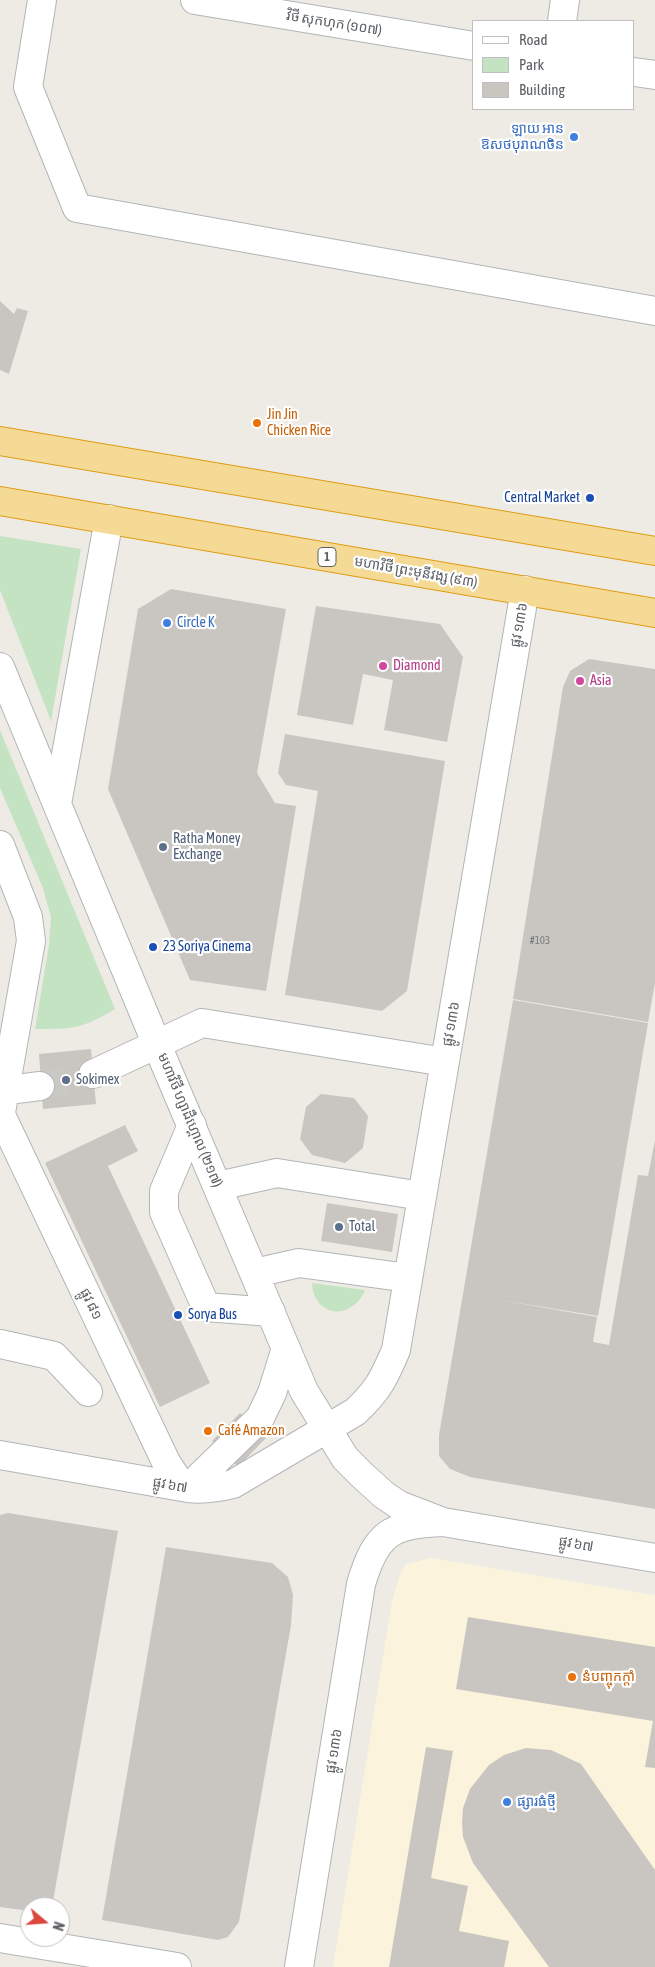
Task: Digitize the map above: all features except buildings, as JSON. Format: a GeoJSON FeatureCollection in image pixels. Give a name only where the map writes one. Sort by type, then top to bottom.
{"type":"FeatureCollection","features":[{"type":"Feature","properties":{"kind":"highway"},"geometry":{"type":"LineString","coordinates":[[0,441],[655,551]]}},
{"type":"Feature","properties":{"kind":"highway","name":"មហាវិថី ព្រះមុនីវង្ស (៩៣)"},"geometry":{"type":"LineString","coordinates":[[0,501],[655,613]]}},
{"type":"Feature","properties":{"kind":"street"},"geometry":{"type":"LineString","coordinates":[[42,0],[28,87],[77,208],[655,311]]}},
{"type":"Feature","properties":{"kind":"street","name":"វិថី សុកហុក (១០៧)"},"geometry":{"type":"LineString","coordinates":[[195,0],[472,46]]}},
{"type":"Feature","properties":{"kind":"street"},"geometry":{"type":"LineString","coordinates":[[562,20],[565,0]]}},
{"type":"Feature","properties":{"kind":"street"},"geometry":{"type":"LineString","coordinates":[[635,72],[655,75]]}},
{"type":"Feature","properties":{"kind":"street"},"geometry":{"type":"LineString","coordinates":[[57,804],[109,519]]}},
{"type":"Feature","properties":{"kind":"street","name":"ផ្លូវ ១៣៦"},"geometry":{"type":"LineString","coordinates":[[326,1429],[355,1412],[370,1398],[382,1383],[396,1350],[525,590]]}},
{"type":"Feature","properties":{"kind":"street","name":"មហាវិថី ហ្សាដឺហ្គោល (២១៧)"},"geometry":{"type":"LineString","coordinates":[[0,667],[157,1045],[304,1391],[345,1458],[384,1495],[416,1513],[443,1522]]}},
{"type":"Feature","properties":{"kind":"street"},"geometry":{"type":"LineString","coordinates":[[0,845],[23,902],[31,941],[1,1104]]}},
{"type":"Feature","properties":{"kind":"street"},"geometry":{"type":"LineString","coordinates":[[93,1074],[202,1023],[445,1062]]}},
{"type":"Feature","properties":{"kind":"street"},"geometry":{"type":"LineString","coordinates":[[1,1104],[40,1086]]}},
{"type":"Feature","properties":{"kind":"street","name":"ផ្លូវ ៨១"},"geometry":{"type":"LineString","coordinates":[[1,1104],[166,1462],[177,1479],[188,1488]]}},
{"type":"Feature","properties":{"kind":"street"},"geometry":{"type":"LineString","coordinates":[[192,1125],[164,1191],[164,1212],[206,1307],[271,1312]]}},
{"type":"Feature","properties":{"kind":"street"},"geometry":{"type":"LineString","coordinates":[[218,1186],[277,1173],[422,1196]]}},
{"type":"Feature","properties":{"kind":"street"},"geometry":{"type":"LineString","coordinates":[[255,1273],[298,1263],[408,1278]]}},
{"type":"Feature","properties":{"kind":"street"},"geometry":{"type":"LineString","coordinates":[[0,1344],[54,1356],[88,1392]]}},
{"type":"Feature","properties":{"kind":"street"},"geometry":{"type":"LineString","coordinates":[[188,1488],[260,1418],[272,1393],[286,1348]]}},
{"type":"Feature","properties":{"kind":"street","name":"ផ្លូវ ៦៧"},"geometry":{"type":"LineString","coordinates":[[0,1455],[202,1490],[233,1484],[326,1429]]}},
{"type":"Feature","properties":{"kind":"street","name":"ផ្លូវ ៦៧"},"geometry":{"type":"LineString","coordinates":[[382,1539],[396,1529],[414,1523],[443,1522],[655,1558]]}},
{"type":"Feature","properties":{"kind":"street","name":"ផ្លូវ ១៣៦"},"geometry":{"type":"LineString","coordinates":[[299,1967],[361,1584],[372,1553],[382,1539]]}},
{"type":"Feature","properties":{"kind":"street"},"geometry":{"type":"LineString","coordinates":[[0,1938],[177,1967]]}},
{"type":"Feature","properties":{"kind":"shaded area","name":"ផ្សារធំថ្មី"},"geometry":{"type":"Polygon","coordinates":[[[431,1558],[655,1595],[655,1967],[333,1967],[392,1601],[400,1574],[406,1564],[431,1558]]]}},
{"type":"Feature","properties":{"kind":"green space"},"geometry":{"type":"Polygon","coordinates":[[[0,536],[81,549],[51,721],[0,590],[0,536]]]}},
{"type":"Feature","properties":{"kind":"green space"},"geometry":{"type":"Polygon","coordinates":[[[0,730],[115,1009],[85,1024],[59,1029],[35,1029],[49,945],[51,917],[43,888],[0,788],[0,730]]]}},
{"type":"Feature","properties":{"kind":"green space"},"geometry":{"type":"Polygon","coordinates":[[[312,1283],[365,1290],[352,1307],[343,1311],[334,1311],[326,1309],[319,1303],[314,1295],[312,1283]]]}},
{"type":"Feature","properties":{"kind":"tunnel"},"geometry":{"type":"LineString","coordinates":[[40,1086],[93,1074]]}},
{"type":"Feature","properties":{"kind":"place","name":"ឡាយ អាន ឱសថបុរាណចិន"},"geometry":{"type":"Point","coordinates":[574,137]}},
{"type":"Feature","properties":{"kind":"place","name":"Jin Jin Chicken Rice"},"geometry":{"type":"Point","coordinates":[257,423]}},
{"type":"Feature","properties":{"kind":"place","name":"Central Market"},"geometry":{"type":"Point","coordinates":[590,498]}},
{"type":"Feature","properties":{"kind":"place","name":"Circle K"},"geometry":{"type":"Point","coordinates":[167,623]}},
{"type":"Feature","properties":{"kind":"place","name":"Diamond"},"geometry":{"type":"Point","coordinates":[383,666]}},
{"type":"Feature","properties":{"kind":"place","name":"Asia"},"geometry":{"type":"Point","coordinates":[580,681]}},
{"type":"Feature","properties":{"kind":"place","name":"Ratha Money Exchange"},"geometry":{"type":"Point","coordinates":[163,847]}},
{"type":"Feature","properties":{"kind":"place","name":"23 Soriya Cinema"},"geometry":{"type":"Point","coordinates":[153,947]}},
{"type":"Feature","properties":{"kind":"place","name":"Sokimex"},"geometry":{"type":"Point","coordinates":[66,1080]}},
{"type":"Feature","properties":{"kind":"place","name":"Total"},"geometry":{"type":"Point","coordinates":[339,1227]}},
{"type":"Feature","properties":{"kind":"place","name":"Sorya Bus"},"geometry":{"type":"Point","coordinates":[178,1315]}},
{"type":"Feature","properties":{"kind":"place","name":"Café Amazon"},"geometry":{"type":"Point","coordinates":[208,1431]}},
{"type":"Feature","properties":{"kind":"place","name":"នំបញ្ចុកក្ដាំ"},"geometry":{"type":"Point","coordinates":[572,1677]}},
{"type":"Feature","properties":{"kind":"place","name":"ផ្សារធំថ្មី"},"geometry":{"type":"Point","coordinates":[507,1802]}}]}
